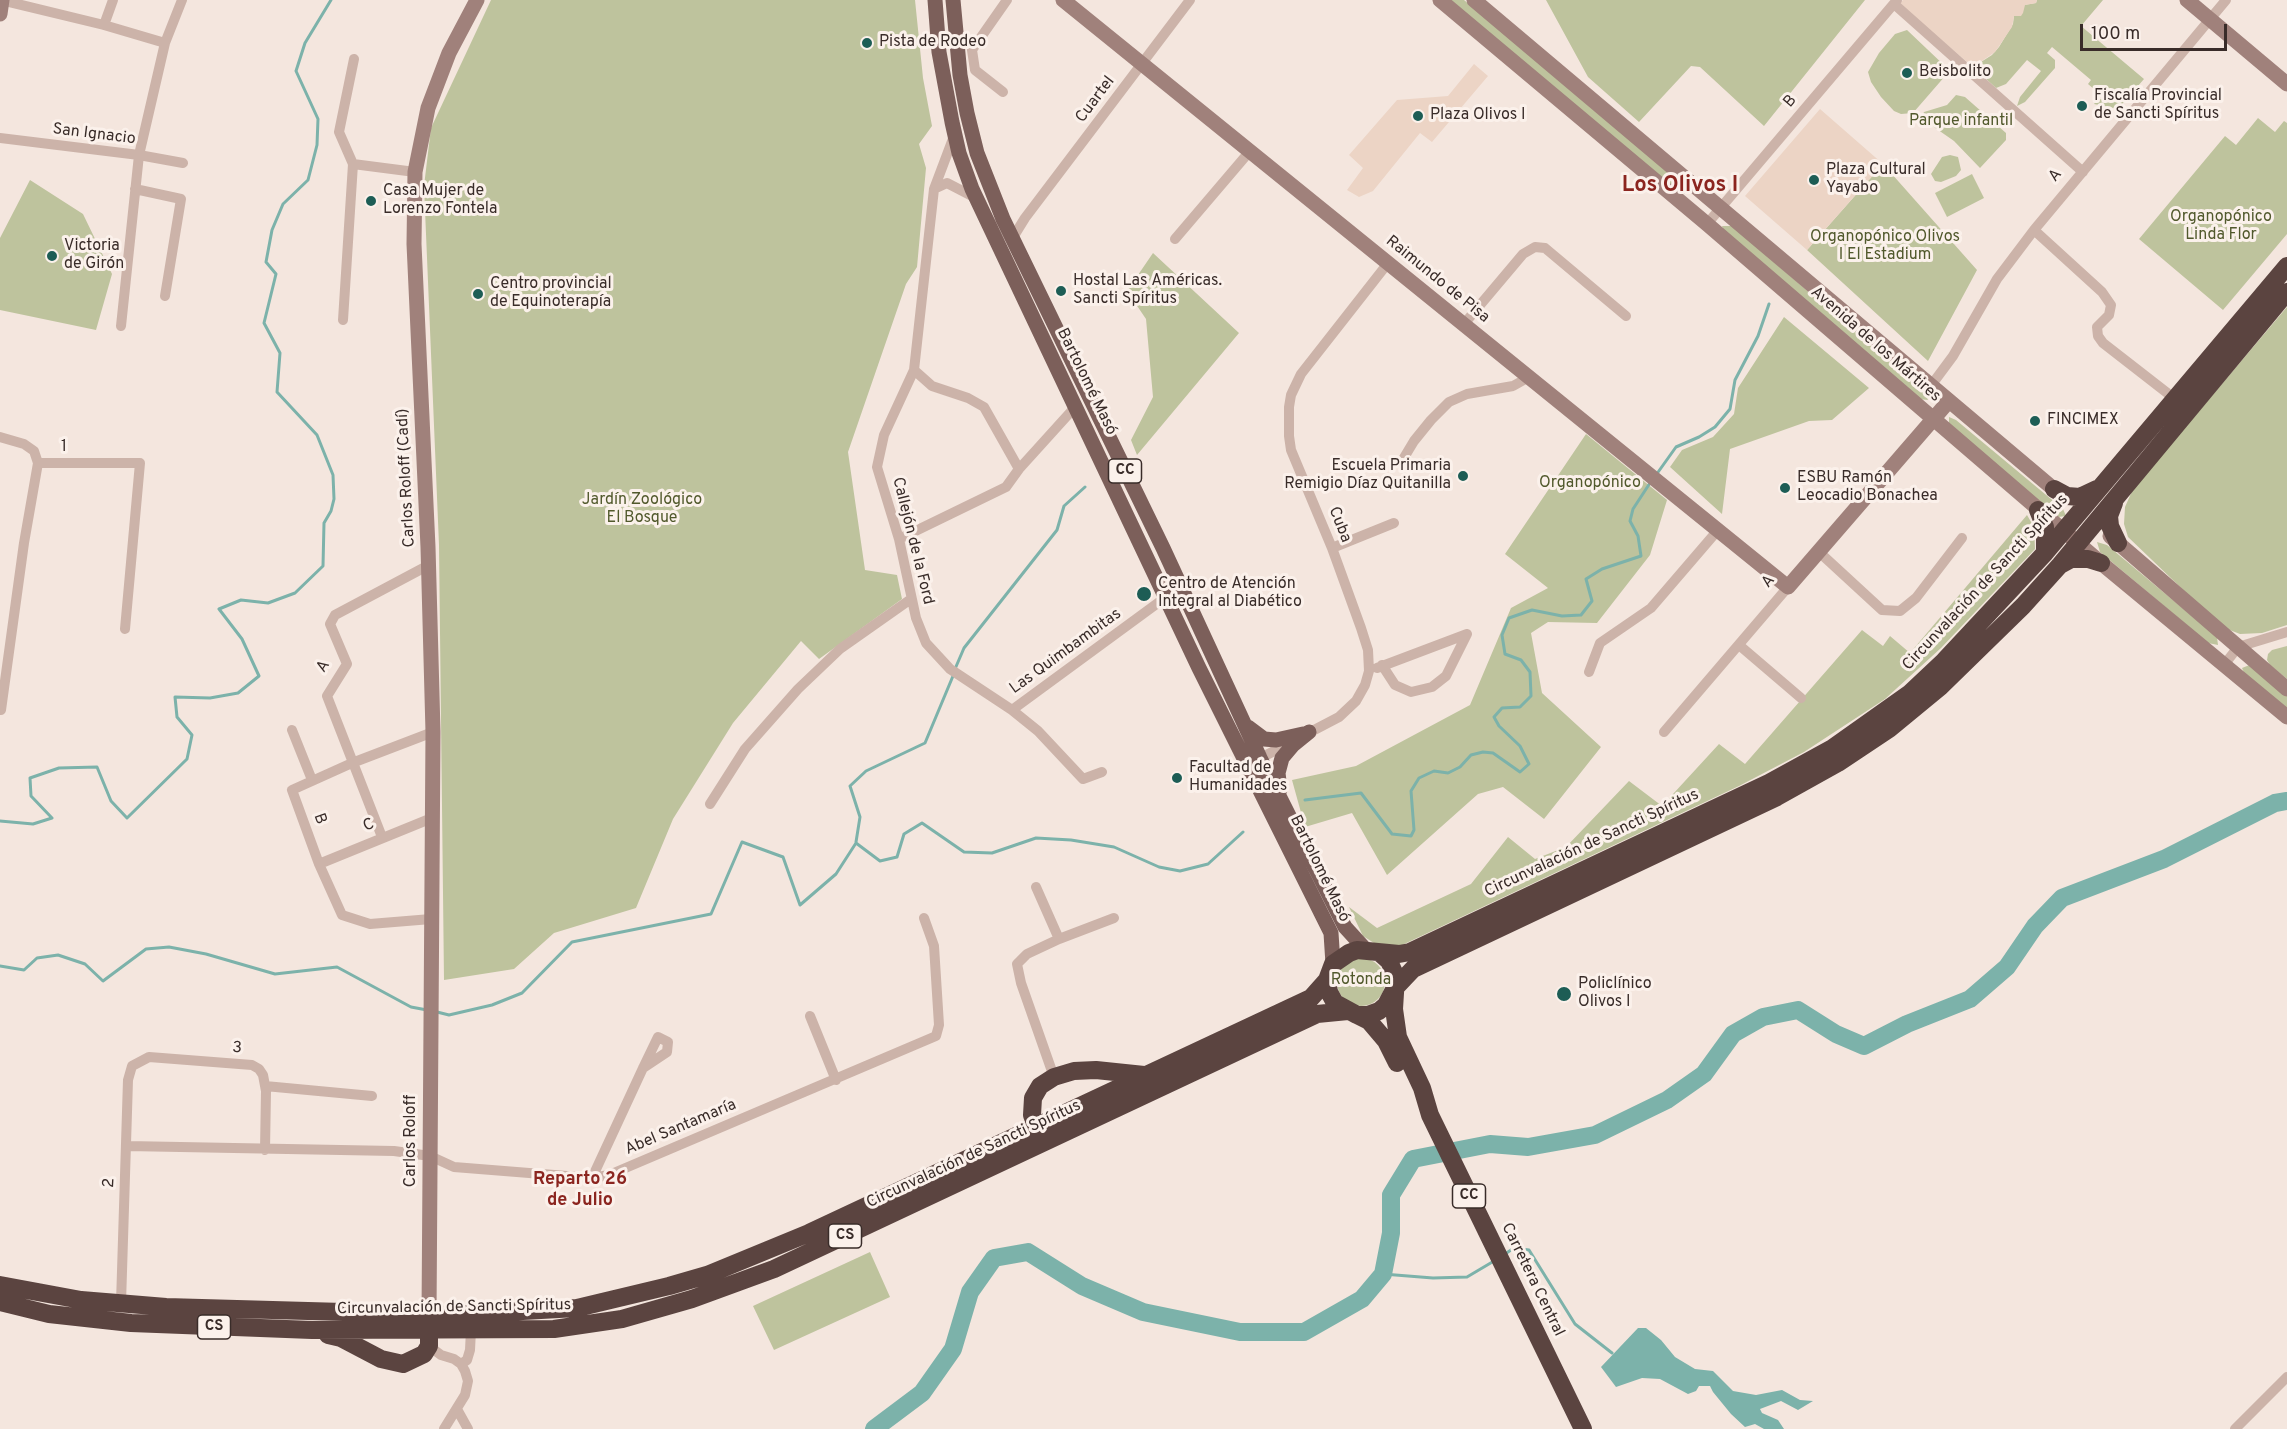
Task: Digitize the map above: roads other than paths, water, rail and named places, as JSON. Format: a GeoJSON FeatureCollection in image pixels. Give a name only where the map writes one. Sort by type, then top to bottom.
{"type":"FeatureCollection","features":[{"type":"Feature","properties":{"kind":"highway","name":"Circunvalación de Sancti Spíritus"},"geometry":{"type":"LineString","coordinates":[[1395,988],[1413,969],[1746,812],[1838,763],[1888,729],[1940,687],[2023,606],[2095,524],[2111,490],[2175,399],[2287,266]]}},
{"type":"Feature","properties":{"kind":"highway","name":"Circunvalación de Sancti Spíritus"},"geometry":{"type":"LineString","coordinates":[[1373,951],[1399,954],[1410,952],[1769,783],[1831,749],[1910,693],[1944,661],[2081,512],[2111,490],[2287,292]]}},
{"type":"Feature","properties":{"kind":"highway"},"geometry":{"type":"LineString","coordinates":[[2054,489],[2067,496],[2080,497],[2111,490],[2110,526],[2118,543]]}},
{"type":"Feature","properties":{"kind":"highway"},"geometry":{"type":"LineString","coordinates":[[2038,510],[2045,527],[2045,553]]}},
{"type":"Feature","properties":{"kind":"highway"},"geometry":{"type":"LineString","coordinates":[[2060,565],[2071,560],[2088,559],[2101,563]]}},
{"type":"Feature","properties":{"kind":"highway"},"geometry":{"type":"LineString","coordinates":[[1330,972],[1349,953],[1373,951]]}},
{"type":"Feature","properties":{"kind":"highway","name":"CC"},"geometry":{"type":"LineString","coordinates":[[1373,951],[1389,961],[1394,969],[1394,1009],[1398,1037],[1422,1088],[1430,1115]]}},
{"type":"Feature","properties":{"kind":"highway","name":"Circunvalación de Sancti Spíritus"},"geometry":{"type":"LineString","coordinates":[[0,1302],[49,1314],[131,1323],[312,1330],[554,1329],[622,1319],[692,1299],[774,1269],[1040,1135],[1146,1075],[1311,998],[1330,972]]}},
{"type":"Feature","properties":{"kind":"highway","name":"CC"},"geometry":{"type":"LineString","coordinates":[[1330,972],[1329,992],[1335,1003],[1369,1022],[1386,1041],[1413,1094],[1430,1115]]}},
{"type":"Feature","properties":{"kind":"highway"},"geometry":{"type":"LineString","coordinates":[[1353,1013],[1368,1015],[1379,1011],[1386,1005],[1395,988]]}},
{"type":"Feature","properties":{"kind":"highway","name":"Circunvalación de Sancti Spíritus"},"geometry":{"type":"LineString","coordinates":[[0,1285],[81,1300],[429,1331],[577,1308],[669,1287],[707,1275],[1235,1053],[1317,1014],[1353,1013]]}},
{"type":"Feature","properties":{"kind":"highway"},"geometry":{"type":"LineString","coordinates":[[1221,1040],[1235,1053]]}},
{"type":"Feature","properties":{"kind":"highway"},"geometry":{"type":"LineString","coordinates":[[1040,1135],[1032,1115],[1033,1098],[1040,1086],[1054,1077],[1074,1071],[1096,1070],[1146,1075]]}},
{"type":"Feature","properties":{"kind":"highway","name":"Carretera Central"},"geometry":{"type":"LineString","coordinates":[[1430,1115],[1583,1429]]}},
{"type":"Feature","properties":{"kind":"highway"},"geometry":{"type":"LineString","coordinates":[[312,1330],[341,1338],[381,1359],[403,1364],[424,1354],[429,1331]]}},
{"type":"Feature","properties":{"kind":"main road","name":"Bartolomé Masó"},"geometry":{"type":"LineString","coordinates":[[935,0],[939,52],[955,136],[976,198],[1166,597],[1253,762],[1330,933],[1330,972]]}},
{"type":"Feature","properties":{"kind":"main road","name":"Bartolomé Masó"},"geometry":{"type":"LineString","coordinates":[[953,0],[960,75],[967,113],[977,153],[1012,239],[1163,548],[1244,723],[1253,762],[1285,807],[1345,927],[1373,951]]}},
{"type":"Feature","properties":{"kind":"main road"},"geometry":{"type":"LineString","coordinates":[[986,220],[1004,219]]}},
{"type":"Feature","properties":{"kind":"main road"},"geometry":{"type":"LineString","coordinates":[[1244,723],[1264,739],[1276,740],[1309,732]]}},
{"type":"Feature","properties":{"kind":"main road"},"geometry":{"type":"LineString","coordinates":[[1285,807],[1278,773],[1282,758],[1309,732]]}},
{"type":"Feature","properties":{"kind":"street"},"geometry":{"type":"LineString","coordinates":[[0,14],[2,0],[104,25],[165,43]]}},
{"type":"Feature","properties":{"kind":"street"},"geometry":{"type":"LineString","coordinates":[[104,25],[114,0]]}},
{"type":"Feature","properties":{"kind":"street"},"geometry":{"type":"LineString","coordinates":[[122,326],[139,155],[165,43],[182,0]]}},
{"type":"Feature","properties":{"kind":"street","name":"Carlos Roloff (Cadí)"},"geometry":{"type":"LineString","coordinates":[[431,967],[433,732],[429,564],[414,244],[415,172],[428,108],[450,53],[477,0]]}},
{"type":"Feature","properties":{"kind":"street"},"geometry":{"type":"LineString","coordinates":[[1003,92],[975,70],[972,50],[1007,0]]}},
{"type":"Feature","properties":{"kind":"street","name":"Raimundo de Pisa"},"geometry":{"type":"LineString","coordinates":[[1063,0],[1788,587]]}},
{"type":"Feature","properties":{"kind":"street","name":"Cuartel"},"geometry":{"type":"LineString","coordinates":[[1012,239],[1190,0]]}},
{"type":"Feature","properties":{"kind":"street","name":"Avenida de los Mártires"},"geometry":{"type":"LineString","coordinates":[[1440,0],[1707,224],[2078,544],[2287,717]]}},
{"type":"Feature","properties":{"kind":"street","name":"Avenida de los Mártires"},"geometry":{"type":"LineString","coordinates":[[1474,0],[1930,387],[2118,543],[2287,689]]}},
{"type":"Feature","properties":{"kind":"street"},"geometry":{"type":"LineString","coordinates":[[2187,0],[2287,84]]}},
{"type":"Feature","properties":{"kind":"street","name":"A"},"geometry":{"type":"LineString","coordinates":[[1930,387],[1953,356],[1997,279],[2034,231],[2226,0]]}},
{"type":"Feature","properties":{"kind":"street"},"geometry":{"type":"LineString","coordinates":[[1896,2],[2083,172]]}},
{"type":"Feature","properties":{"kind":"street","name":"B"},"geometry":{"type":"LineString","coordinates":[[1707,224],[1896,2]]}},
{"type":"Feature","properties":{"kind":"street"},"geometry":{"type":"LineString","coordinates":[[343,320],[353,164],[339,132],[354,59]]}},
{"type":"Feature","properties":{"kind":"street","name":"Callejón de la Ford"},"geometry":{"type":"LineString","coordinates":[[955,136],[934,189],[914,370],[884,435],[878,466],[911,598],[926,643],[950,669],[1012,710],[1038,731],[1083,779],[1102,772]]}},
{"type":"Feature","properties":{"kind":"street","name":"San Ignacio"},"geometry":{"type":"LineString","coordinates":[[0,138],[139,155],[183,163]]}},
{"type":"Feature","properties":{"kind":"street"},"geometry":{"type":"LineString","coordinates":[[1175,239],[1250,151]]}},
{"type":"Feature","properties":{"kind":"street"},"geometry":{"type":"LineString","coordinates":[[353,164],[415,172]]}},
{"type":"Feature","properties":{"kind":"street"},"geometry":{"type":"LineString","coordinates":[[934,189],[948,183],[976,198]]}},
{"type":"Feature","properties":{"kind":"street"},"geometry":{"type":"LineString","coordinates":[[135,189],[181,199],[165,296]]}},
{"type":"Feature","properties":{"kind":"street"},"geometry":{"type":"LineString","coordinates":[[1687,208],[1700,191]]}},
{"type":"Feature","properties":{"kind":"street"},"geometry":{"type":"LineString","coordinates":[[1004,219],[1026,218]]}},
{"type":"Feature","properties":{"kind":"street"},"geometry":{"type":"LineString","coordinates":[[2034,231],[2102,292],[2111,305],[2109,315],[2097,327],[2098,336],[2103,343],[2175,399]]}},
{"type":"Feature","properties":{"kind":"street"},"geometry":{"type":"LineString","coordinates":[[1464,324],[1523,254],[1535,247],[1545,248],[1626,315]]}},
{"type":"Feature","properties":{"kind":"street","name":"Cuba"},"geometry":{"type":"LineString","coordinates":[[1369,671],[1368,650],[1361,628],[1332,548],[1291,450],[1289,422],[1291,395],[1301,374],[1388,263]]}},
{"type":"Feature","properties":{"kind":"street"},"geometry":{"type":"LineString","coordinates":[[914,370],[932,386],[968,398],[984,407],[1019,469]]}},
{"type":"Feature","properties":{"kind":"street"},"geometry":{"type":"LineString","coordinates":[[1402,461],[1419,434],[1449,402],[1467,394],[1513,386],[1529,377]]}},
{"type":"Feature","properties":{"kind":"street","name":"A"},"geometry":{"type":"LineString","coordinates":[[1664,732],[1948,402]]}},
{"type":"Feature","properties":{"kind":"street"},"geometry":{"type":"LineString","coordinates":[[898,539],[1006,487],[1019,469],[1076,406]]}},
{"type":"Feature","properties":{"kind":"street","name":"1"},"geometry":{"type":"LineString","coordinates":[[0,437],[24,444],[34,451],[38,463],[140,463],[125,629]]}},
{"type":"Feature","properties":{"kind":"street"},"geometry":{"type":"LineString","coordinates":[[1,710],[24,543],[38,463]]}},
{"type":"Feature","properties":{"kind":"street"},"geometry":{"type":"LineString","coordinates":[[1332,548],[1394,524]]}},
{"type":"Feature","properties":{"kind":"street"},"geometry":{"type":"LineString","coordinates":[[1589,672],[1600,644],[1651,608],[1718,530]]}},
{"type":"Feature","properties":{"kind":"street"},"geometry":{"type":"LineString","coordinates":[[1819,552],[1882,610],[1900,611],[1916,598],[1962,538]]}},
{"type":"Feature","properties":{"kind":"street","name":"A"},"geometry":{"type":"LineString","coordinates":[[382,837],[327,696],[347,664],[330,624],[335,615],[429,564]]}},
{"type":"Feature","properties":{"kind":"street","name":"Las Quimbambitas"},"geometry":{"type":"LineString","coordinates":[[1012,710],[1166,597]]}},
{"type":"Feature","properties":{"kind":"street"},"geometry":{"type":"LineString","coordinates":[[710,804],[745,749],[798,689],[840,649],[911,598]]}},
{"type":"Feature","properties":{"kind":"street"},"geometry":{"type":"LineString","coordinates":[[2224,664],[2238,647],[2287,632]]}},
{"type":"Feature","properties":{"kind":"street"},"geometry":{"type":"LineString","coordinates":[[1253,762],[1339,717],[1356,700],[1365,685],[1369,671],[1382,665],[1467,634],[1446,676],[1432,687],[1411,692],[1395,685],[1382,665]]}},
{"type":"Feature","properties":{"kind":"street"},"geometry":{"type":"LineString","coordinates":[[1739,645],[1801,698]]}},
{"type":"Feature","properties":{"kind":"street"},"geometry":{"type":"LineString","coordinates":[[292,730],[312,780]]}},
{"type":"Feature","properties":{"kind":"street","name":"B"},"geometry":{"type":"LineString","coordinates":[[431,919],[370,924],[342,915],[319,864],[292,790],[352,763],[433,732]]}},
{"type":"Feature","properties":{"kind":"street","name":"C"},"geometry":{"type":"LineString","coordinates":[[319,864],[432,818]]}},
{"type":"Feature","properties":{"kind":"street"},"geometry":{"type":"LineString","coordinates":[[1036,887],[1059,939]]}},
{"type":"Feature","properties":{"kind":"street","name":"Abel Santamaría"},"geometry":{"type":"LineString","coordinates":[[127,1146],[394,1151],[430,1156],[454,1167],[592,1178],[609,1175],[936,1036],[939,1024],[934,946],[924,918]]}},
{"type":"Feature","properties":{"kind":"street"},"geometry":{"type":"LineString","coordinates":[[1054,1077],[1017,964],[1027,954],[1114,918]]}},
{"type":"Feature","properties":{"kind":"street","name":"Carlos Roloff"},"geometry":{"type":"LineString","coordinates":[[429,1331],[431,967]]}},
{"type":"Feature","properties":{"kind":"street"},"geometry":{"type":"LineString","coordinates":[[810,1016],[836,1080]]}},
{"type":"Feature","properties":{"kind":"street","name":"3"},"geometry":{"type":"LineString","coordinates":[[132,1066],[149,1057],[252,1065],[263,1075],[265,1086]]}},
{"type":"Feature","properties":{"kind":"street","name":"2"},"geometry":{"type":"LineString","coordinates":[[121,1303],[128,1080],[132,1066]]}},
{"type":"Feature","properties":{"kind":"street"},"geometry":{"type":"LineString","coordinates":[[592,1178],[644,1068]]}},
{"type":"Feature","properties":{"kind":"street"},"geometry":{"type":"LineString","coordinates":[[265,1150],[265,1086],[372,1096]]}},
{"type":"Feature","properties":{"kind":"street"},"geometry":{"type":"LineString","coordinates":[[461,1364],[467,1360],[470,1350],[471,1330]]}},
{"type":"Feature","properties":{"kind":"street"},"geometry":{"type":"LineString","coordinates":[[429,1331],[441,1355],[461,1364],[468,1381],[458,1411],[444,1429]]}},
{"type":"Feature","properties":{"kind":"street"},"geometry":{"type":"LineString","coordinates":[[2235,1429],[2287,1377]]}},
{"type":"Feature","properties":{"kind":"street"},"geometry":{"type":"LineString","coordinates":[[458,1411],[468,1429]]}},
{"type":"Feature","properties":{"kind":"water"},"geometry":{"type":"Polygon","coordinates":[[[1638,1328],[1646,1328],[1661,1340],[1675,1357],[1695,1369],[1713,1371],[1733,1391],[1756,1395],[1782,1390],[1800,1400],[1813,1401],[1798,1410],[1781,1401],[1760,1409],[1762,1413],[1778,1420],[1784,1429],[1764,1429],[1755,1424],[1745,1427],[1731,1414],[1710,1386],[1699,1386],[1696,1391],[1688,1394],[1660,1379],[1642,1378],[1616,1387],[1601,1367],[1638,1328]]]}},
{"type":"Feature","properties":{"kind":"waterway"},"geometry":{"type":"LineString","coordinates":[[0,821],[33,824],[52,818],[31,796],[30,778],[59,768],[97,767],[111,801],[127,818],[187,759],[192,735],[177,717],[175,697],[210,698],[238,693],[259,676],[242,639],[219,609],[241,600],[268,603],[295,593],[323,566],[324,523],[331,511],[334,499],[333,475],[317,435],[277,392],[280,353],[264,323],[276,274],[266,262],[272,230],[283,204],[308,180],[317,145],[318,119],[296,71],[305,43],[331,0]]}},
{"type":"Feature","properties":{"kind":"waterway"},"geometry":{"type":"LineString","coordinates":[[1656,475],[1676,447],[1715,427],[1730,409],[1735,380],[1758,336],[1769,304]]}},
{"type":"Feature","properties":{"kind":"waterway"},"geometry":{"type":"LineString","coordinates":[[1305,800],[1361,793],[1392,834],[1411,836],[1414,830],[1411,791],[1419,778],[1434,771],[1448,773],[1460,767],[1471,755],[1483,752],[1493,753],[1520,772],[1529,764],[1520,746],[1499,726],[1494,717],[1502,708],[1520,707],[1531,696],[1530,672],[1521,660],[1505,654],[1502,635],[1509,618],[1532,610],[1562,616],[1581,615],[1592,601],[1586,579],[1602,569],[1641,556],[1638,536],[1630,521],[1633,509],[1650,483]]}},
{"type":"Feature","properties":{"kind":"waterway"},"geometry":{"type":"LineString","coordinates":[[955,669],[964,648],[1057,530],[1064,506],[1085,487]]}},
{"type":"Feature","properties":{"kind":"waterway"},"geometry":{"type":"LineString","coordinates":[[856,842],[860,817],[850,786],[866,771],[925,743],[953,676]]}},
{"type":"Feature","properties":{"kind":"waterway"},"geometry":{"type":"LineString","coordinates":[[874,1429],[922,1393],[953,1349],[970,1292],[994,1258],[1028,1252],[1082,1286],[1143,1312],[1240,1332],[1304,1332],[1362,1299],[1383,1274],[1391,1233],[1391,1195],[1413,1159],[1490,1144],[1528,1147],[1595,1135],[1667,1100],[1704,1074],[1733,1034],[1763,1017],[1798,1010],[1836,1034],[1864,1046],[1907,1024],[1970,999],[2007,967],[2035,926],[2062,898],[2164,859],[2275,803],[2287,801]]}},
{"type":"Feature","properties":{"kind":"waterway"},"geometry":{"type":"LineString","coordinates":[[437,1012],[449,1015],[492,1005],[522,993],[572,942],[711,914],[742,842],[783,857],[800,905],[836,874],[856,843],[880,861],[897,857],[904,834],[922,823],[964,852],[992,853],[1036,838],[1071,840],[1114,847],[1159,867],[1180,871],[1208,864],[1243,832]]}},
{"type":"Feature","properties":{"kind":"waterway"},"geometry":{"type":"LineString","coordinates":[[0,966],[24,970],[37,958],[58,955],[85,964],[103,981],[146,949],[169,947],[206,954],[275,974],[337,967],[411,1007],[427,1010]]}},
{"type":"Feature","properties":{"kind":"waterway"},"geometry":{"type":"LineString","coordinates":[[1505,1254],[1514,1248],[1529,1250],[1575,1324],[1612,1353]]}},
{"type":"Feature","properties":{"kind":"waterway"},"geometry":{"type":"LineString","coordinates":[[1383,1274],[1433,1278],[1467,1277],[1494,1261]]}},
{"type":"Feature","properties":{"kind":"place","name":"Pista de Rodeo"},"geometry":{"type":"Point","coordinates":[867,43]}},
{"type":"Feature","properties":{"kind":"place","name":"Beisbolito"},"geometry":{"type":"Point","coordinates":[1907,73]}},
{"type":"Feature","properties":{"kind":"place","name":"Fiscalía Provincial de Sancti Spíritus"},"geometry":{"type":"Point","coordinates":[2082,106]}},
{"type":"Feature","properties":{"kind":"place","name":"Plaza Olivos I"},"geometry":{"type":"Point","coordinates":[1418,116]}},
{"type":"Feature","properties":{"kind":"place","name":"Plaza Cultural Yayabo"},"geometry":{"type":"Point","coordinates":[1814,180]}},
{"type":"Feature","properties":{"kind":"place","name":"Casa Mujer de Lorenzo Fontela"},"geometry":{"type":"Point","coordinates":[371,201]}},
{"type":"Feature","properties":{"kind":"place","name":"Victoria de Girón"},"geometry":{"type":"Point","coordinates":[52,256]}},
{"type":"Feature","properties":{"kind":"place","name":"Hostal Las Américas. Sancti Spíritus"},"geometry":{"type":"Point","coordinates":[1061,291]}},
{"type":"Feature","properties":{"kind":"place","name":"Centro provincial de Equinoterapía"},"geometry":{"type":"Point","coordinates":[478,294]}},
{"type":"Feature","properties":{"kind":"place","name":"FINCIMEX"},"geometry":{"type":"Point","coordinates":[2035,421]}},
{"type":"Feature","properties":{"kind":"place","name":"Escuela Primaria Remigio Díaz Quitanilla"},"geometry":{"type":"Point","coordinates":[1463,476]}},
{"type":"Feature","properties":{"kind":"place","name":"ESBU Ramón Leocadio Bonachea"},"geometry":{"type":"Point","coordinates":[1785,488]}},
{"type":"Feature","properties":{"kind":"place","name":"Centro de Atención Integral al Diabético"},"geometry":{"type":"Point","coordinates":[1144,594]}},
{"type":"Feature","properties":{"kind":"place","name":"Facultad de Humanidades"},"geometry":{"type":"Point","coordinates":[1177,778]}},
{"type":"Feature","properties":{"kind":"place","name":"Policlínico Olivos I"},"geometry":{"type":"Point","coordinates":[1564,994]}},
{"type":"Feature","properties":{"kind":"district","name":"Los Olivos I"},"geometry":{"type":"Point","coordinates":[1680,187]}},
{"type":"Feature","properties":{"kind":"district","name":"Reparto 26 de Julio"},"geometry":{"type":"Point","coordinates":[580,1190]}},
{"type":"Feature","properties":{"kind":"park label","name":"Parque infantil"},"geometry":{"type":"Point","coordinates":[1961,122]}},
{"type":"Feature","properties":{"kind":"park label","name":"Organopónico Linda Flor"},"geometry":{"type":"Point","coordinates":[2221,227]}},
{"type":"Feature","properties":{"kind":"park label","name":"Organopónico Olivos I El Estadium"},"geometry":{"type":"Point","coordinates":[1885,247]}},
{"type":"Feature","properties":{"kind":"park label","name":"Organopónico"},"geometry":{"type":"Point","coordinates":[1590,484]}},
{"type":"Feature","properties":{"kind":"park label","name":"Jardín Zoológico El Bosque"},"geometry":{"type":"Point","coordinates":[642,510]}},
{"type":"Feature","properties":{"kind":"park label","name":"Rotonda"},"geometry":{"type":"Point","coordinates":[1361,981]}}]}
